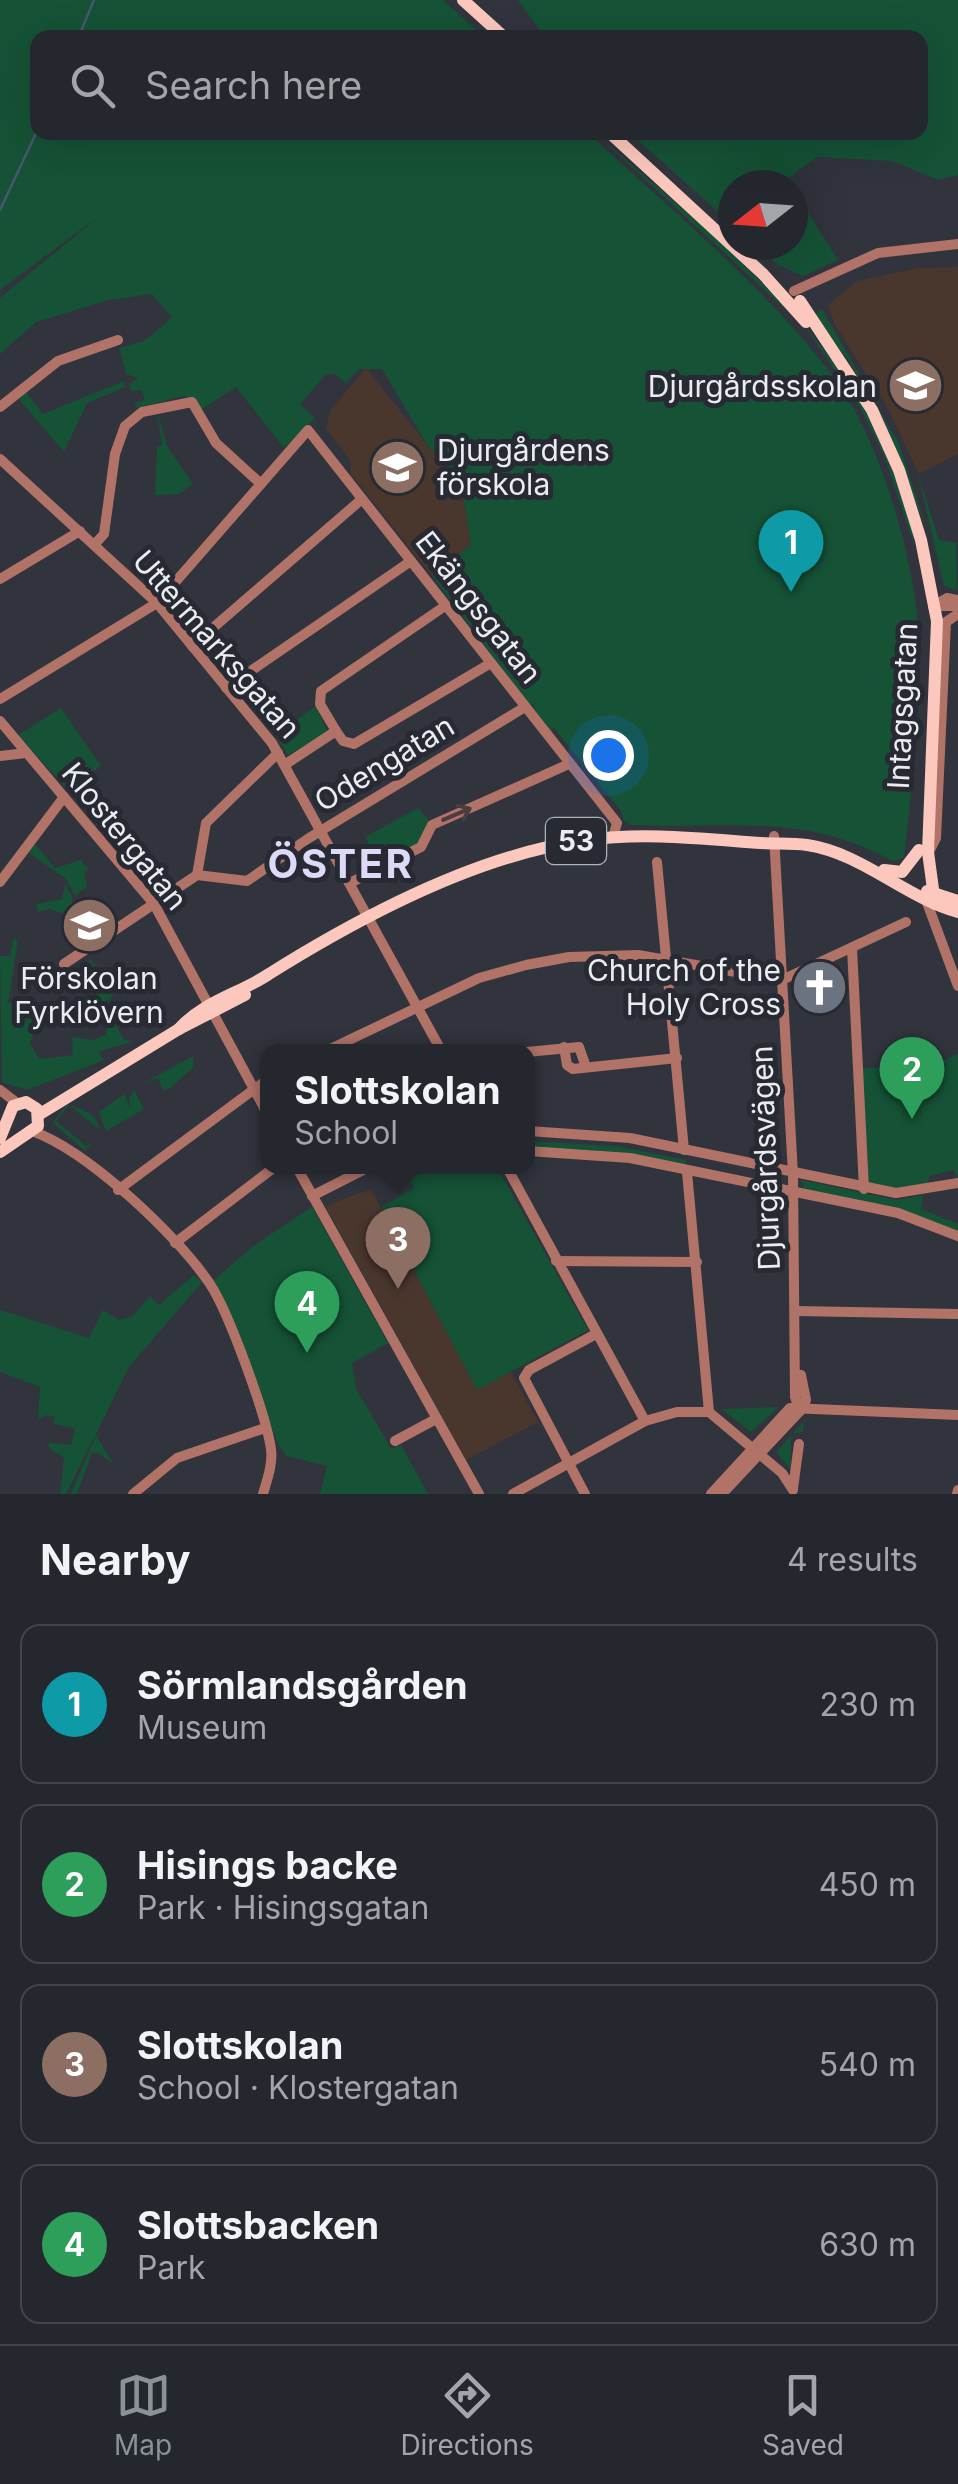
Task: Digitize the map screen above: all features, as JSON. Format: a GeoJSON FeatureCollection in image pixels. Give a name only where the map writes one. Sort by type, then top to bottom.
{"type":"FeatureCollection","features":[{"type":"Feature","properties":{"kind":"main road"},"geometry":{"type":"LineString","coordinates":[[463,0],[496,30]]}},
{"type":"Feature","properties":{"kind":"main road","name":"Intagsgatan"},"geometry":{"type":"LineString","coordinates":[[619,140],[794,298],[872,410],[899,470],[921,540],[933,606],[923,851],[930,897]]}},
{"type":"Feature","properties":{"kind":"main road","name":"53"},"geometry":{"type":"LineString","coordinates":[[12,1111],[38,1112],[369,918],[537,849],[613,838],[806,837],[834,844],[958,912]]}},
{"type":"Feature","properties":{"kind":"main road","name":"53"},"geometry":{"type":"LineString","coordinates":[[774,840],[834,851],[930,897],[958,902]]}},
{"type":"Feature","properties":{"kind":"main road"},"geometry":{"type":"LineString","coordinates":[[884,870],[902,872],[923,851]]}},
{"type":"Feature","properties":{"kind":"main road"},"geometry":{"type":"LineString","coordinates":[[12,1111],[27,1132]]}},
{"type":"Feature","properties":{"kind":"main road"},"geometry":{"type":"LineString","coordinates":[[0,1138],[12,1111]]}},
{"type":"Feature","properties":{"kind":"main road"},"geometry":{"type":"LineString","coordinates":[[0,1152],[27,1132],[38,1112]]}},
{"type":"Feature","properties":{"kind":"street"},"geometry":{"type":"LineString","coordinates":[[794,298],[821,278],[878,254],[958,244]]}},
{"type":"Feature","properties":{"kind":"street"},"geometry":{"type":"LineString","coordinates":[[0,407],[58,360],[118,340]]}},
{"type":"Feature","properties":{"kind":"street"},"geometry":{"type":"LineString","coordinates":[[0,699],[157,603],[262,484],[216,442],[192,402],[142,412],[121,434],[104,534],[95,544]]}},
{"type":"Feature","properties":{"kind":"street","name":"Ekängsgatan"},"geometry":{"type":"LineString","coordinates":[[262,484],[308,430],[609,816],[613,838]]}},
{"type":"Feature","properties":{"kind":"street","name":"Uttermarksgatan"},"geometry":{"type":"LineString","coordinates":[[0,459],[157,603],[278,753],[437,1044]]}},
{"type":"Feature","properties":{"kind":"street"},"geometry":{"type":"LineString","coordinates":[[192,646],[362,499]]}},
{"type":"Feature","properties":{"kind":"street"},"geometry":{"type":"LineString","coordinates":[[0,578],[80,531]]}},
{"type":"Feature","properties":{"kind":"street"},"geometry":{"type":"LineString","coordinates":[[226,688],[410,561]]}},
{"type":"Feature","properties":{"kind":"street"},"geometry":{"type":"LineString","coordinates":[[933,606],[958,603]]}},
{"type":"Feature","properties":{"kind":"street"},"geometry":{"type":"LineString","coordinates":[[445,606],[321,692],[320,704],[343,741],[354,744],[491,663]]}},
{"type":"Feature","properties":{"kind":"street","name":"Intagsgatan"},"geometry":{"type":"LineString","coordinates":[[923,851],[936,838],[946,622],[958,614]]}},
{"type":"Feature","properties":{"kind":"street","name":"Odengatan"},"geometry":{"type":"LineString","coordinates":[[197,874],[247,881],[322,830],[525,707]]}},
{"type":"Feature","properties":{"kind":"street","name":"Klostergatan"},"geometry":{"type":"LineString","coordinates":[[0,721],[154,904],[260,1100]]}},
{"type":"Feature","properties":{"kind":"street"},"geometry":{"type":"LineString","coordinates":[[286,764],[336,731]]}},
{"type":"Feature","properties":{"kind":"street"},"geometry":{"type":"LineString","coordinates":[[0,756],[26,753]]}},
{"type":"Feature","properties":{"kind":"street"},"geometry":{"type":"LineString","coordinates":[[64,964],[197,874],[206,823],[278,753]]}},
{"type":"Feature","properties":{"kind":"street"},"geometry":{"type":"LineString","coordinates":[[350,883],[421,847],[432,825],[569,764]]}},
{"type":"Feature","properties":{"kind":"street"},"geometry":{"type":"LineString","coordinates":[[0,882],[64,798]]}},
{"type":"Feature","properties":{"kind":"street","name":"Djurgårdsvägen"},"geometry":{"type":"LineString","coordinates":[[774,840],[793,1174],[798,1359],[795,1397],[800,1411]]}},
{"type":"Feature","properties":{"kind":"street"},"geometry":{"type":"LineString","coordinates":[[657,862],[684,1150]]}},
{"type":"Feature","properties":{"kind":"street","name":"Intagsgatan"},"geometry":{"type":"LineString","coordinates":[[930,897],[958,986]]}},
{"type":"Feature","properties":{"kind":"street"},"geometry":{"type":"LineString","coordinates":[[340,1044],[479,978],[569,957],[638,955],[782,980],[906,922]]}},
{"type":"Feature","properties":{"kind":"street"},"geometry":{"type":"LineString","coordinates":[[852,948],[864,1189]]}},
{"type":"Feature","properties":{"kind":"street"},"geometry":{"type":"LineString","coordinates":[[564,1047],[570,1068],[676,1058]]}},
{"type":"Feature","properties":{"kind":"street"},"geometry":{"type":"LineString","coordinates":[[535,1051],[582,1048],[586,1067]]}},
{"type":"Feature","properties":{"kind":"street"},"geometry":{"type":"LineString","coordinates":[[118,1190],[260,1083]]}},
{"type":"Feature","properties":{"kind":"street"},"geometry":{"type":"LineString","coordinates":[[0,1092],[12,1111]]}},
{"type":"Feature","properties":{"kind":"street"},"geometry":{"type":"LineString","coordinates":[[38,1112],[58,1143]]}},
{"type":"Feature","properties":{"kind":"street"},"geometry":{"type":"LineString","coordinates":[[535,1131],[585,1131],[896,1194],[958,1182]]}},
{"type":"Feature","properties":{"kind":"street"},"geometry":{"type":"LineString","coordinates":[[27,1132],[58,1143],[118,1190],[176,1243],[214,1291],[272,1452],[263,1494]]}},
{"type":"Feature","properties":{"kind":"street"},"geometry":{"type":"LineString","coordinates":[[535,1151],[590,1152],[898,1214],[958,1236]]}},
{"type":"Feature","properties":{"kind":"street"},"geometry":{"type":"LineString","coordinates":[[687,1172],[709,1412]]}},
{"type":"Feature","properties":{"kind":"street"},"geometry":{"type":"LineString","coordinates":[[176,1243],[266,1174]]}},
{"type":"Feature","properties":{"kind":"street"},"geometry":{"type":"LineString","coordinates":[[300,1174],[480,1494]]}},
{"type":"Feature","properties":{"kind":"street"},"geometry":{"type":"LineString","coordinates":[[312,1196],[355,1174]]}},
{"type":"Feature","properties":{"kind":"street"},"geometry":{"type":"LineString","coordinates":[[510,1174],[645,1421]]}},
{"type":"Feature","properties":{"kind":"street"},"geometry":{"type":"LineString","coordinates":[[556,1262],[697,1262]]}},
{"type":"Feature","properties":{"kind":"street"},"geometry":{"type":"LineString","coordinates":[[796,1311],[958,1314]]}},
{"type":"Feature","properties":{"kind":"street"},"geometry":{"type":"LineString","coordinates":[[585,1494],[524,1378],[529,1370],[596,1334]]}},
{"type":"Feature","properties":{"kind":"street"},"geometry":{"type":"LineString","coordinates":[[513,1494],[645,1421],[677,1412],[709,1412],[756,1450],[793,1492]]}},
{"type":"Feature","properties":{"kind":"street"},"geometry":{"type":"LineString","coordinates":[[722,1494],[784,1412],[958,1416]]}},
{"type":"Feature","properties":{"kind":"street"},"geometry":{"type":"LineString","coordinates":[[395,1440],[436,1419]]}},
{"type":"Feature","properties":{"kind":"street"},"geometry":{"type":"LineString","coordinates":[[133,1494],[177,1458],[265,1428]]}},
{"type":"Feature","properties":{"kind":"street"},"geometry":{"type":"LineString","coordinates":[[793,1492],[799,1444]]}},
{"type":"Feature","properties":{"kind":"street"},"geometry":{"type":"LineString","coordinates":[[711,1494],[756,1450]]}},
{"type":"Feature","properties":{"kind":"shaded area","name":"Djurgårdsskolan"},"geometry":{"type":"Polygon","coordinates":[[[958,267],[958,454],[919,474],[888,409],[835,325],[828,305],[857,281],[918,268],[958,267]]]}},
{"type":"Feature","properties":{"kind":"shaded area","name":"Djurgårdens förskola"},"geometry":{"type":"Polygon","coordinates":[[[366,368],[462,488],[471,545],[432,576],[351,474],[350,460],[326,429],[330,411],[366,368]]]}},
{"type":"Feature","properties":{"kind":"shaded area","name":"Förskolan Fyrklövern"},"geometry":{"type":"Polygon","coordinates":[[[88,908],[106,930],[77,951],[72,944],[76,921],[88,908]]]}},
{"type":"Feature","properties":{"kind":"shaded area"},"geometry":{"type":"Polygon","coordinates":[[[371,1189],[477,1389],[511,1372],[538,1422],[466,1460],[325,1206],[371,1189]]]}},
{"type":"Feature","properties":{"kind":"green space"},"geometry":{"type":"Polygon","coordinates":[[[0,0],[443,0],[476,30],[30,30],[30,140],[596,140],[715,249],[718,260],[726,260],[805,342],[849,400],[878,461],[901,529],[918,625],[912,635],[918,631],[912,784],[904,858],[893,861],[828,835],[797,829],[632,825],[624,821],[621,811],[554,728],[550,730],[535,705],[530,705],[432,576],[471,545],[462,489],[426,443],[382,369],[359,369],[346,383],[335,374],[326,374],[300,404],[315,418],[284,448],[236,387],[199,411],[195,400],[183,396],[137,408],[134,403],[145,400],[141,390],[131,391],[129,385],[138,378],[126,374],[119,348],[144,341],[172,318],[152,294],[109,300],[36,322],[0,354],[0,298],[102,214],[0,290],[0,0]]]}},
{"type":"Feature","properties":{"kind":"green space"},"geometry":{"type":"Polygon","coordinates":[[[518,0],[958,0],[958,175],[938,180],[892,161],[817,157],[799,170],[718,170],[718,212],[638,140],[928,140],[928,30],[540,30],[518,0]]]}},
{"type":"Feature","properties":{"kind":"green space"},"geometry":{"type":"Polygon","coordinates":[[[603,140],[603,140],[713,235],[718,247],[603,140]]]}},
{"type":"Feature","properties":{"kind":"green space"},"geometry":{"type":"Polygon","coordinates":[[[808,213],[838,260],[803,276],[773,260],[808,260],[808,213]]]}},
{"type":"Feature","properties":{"kind":"green space"},"geometry":{"type":"Polygon","coordinates":[[[732,260],[738,260],[798,321],[732,260]]]}},
{"type":"Feature","properties":{"kind":"green space"},"geometry":{"type":"Polygon","coordinates":[[[822,309],[899,444],[929,536],[885,422],[848,360],[813,316],[822,309]]]}},
{"type":"Feature","properties":{"kind":"green space"},"geometry":{"type":"Polygon","coordinates":[[[804,325],[840,371],[890,458],[903,488],[914,545],[885,458],[861,409],[804,325]]]}},
{"type":"Feature","properties":{"kind":"green space"},"geometry":{"type":"Polygon","coordinates":[[[124,381],[125,387],[87,403],[64,452],[18,398],[25,391],[43,414],[124,381]]]}},
{"type":"Feature","properties":{"kind":"green space"},"geometry":{"type":"Polygon","coordinates":[[[157,411],[167,446],[193,484],[179,494],[155,495],[157,447],[162,445],[157,411]]]}},
{"type":"Feature","properties":{"kind":"green space"},"geometry":{"type":"Polygon","coordinates":[[[917,470],[939,540],[956,543],[957,590],[944,586],[917,470]]]}},
{"type":"Feature","properties":{"kind":"green space"},"geometry":{"type":"Polygon","coordinates":[[[316,706],[328,733],[288,755],[278,740],[296,728],[294,722],[316,706]]]}},
{"type":"Feature","properties":{"kind":"green space"},"geometry":{"type":"Polygon","coordinates":[[[61,708],[101,766],[67,789],[18,735],[61,708]]]}},
{"type":"Feature","properties":{"kind":"green space"},"geometry":{"type":"Polygon","coordinates":[[[418,808],[430,822],[416,845],[388,859],[379,855],[378,859],[365,837],[418,808]]]}},
{"type":"Feature","properties":{"kind":"green space"},"geometry":{"type":"Polygon","coordinates":[[[38,840],[35,844],[55,868],[81,860],[89,870],[84,874],[87,886],[75,896],[66,879],[28,852],[38,840]]]}},
{"type":"Feature","properties":{"kind":"green space"},"geometry":{"type":"Polygon","coordinates":[[[65,884],[72,896],[72,916],[49,909],[38,912],[36,904],[62,899],[65,884]]]}},
{"type":"Feature","properties":{"kind":"green space"},"geometry":{"type":"Polygon","coordinates":[[[13,939],[18,940],[8,1003],[20,1002],[23,1016],[39,1019],[30,1043],[39,1059],[73,1055],[72,1037],[93,1040],[106,1035],[109,1019],[104,1012],[79,1007],[80,996],[96,997],[99,980],[80,966],[91,959],[113,997],[104,1003],[124,1040],[134,1041],[98,1052],[104,1060],[27,1090],[2,1082],[0,956],[10,956],[13,939]]]}},
{"type":"Feature","properties":{"kind":"green space"},"geometry":{"type":"Polygon","coordinates":[[[958,1054],[958,1180],[954,1170],[929,1176],[928,1184],[899,1189],[869,1184],[862,1068],[929,1066],[958,1054]]]}},
{"type":"Feature","properties":{"kind":"green space"},"geometry":{"type":"Polygon","coordinates":[[[193,1056],[194,1067],[169,1089],[163,1090],[158,1078],[142,1084],[193,1056]]]}},
{"type":"Feature","properties":{"kind":"green space"},"geometry":{"type":"Polygon","coordinates":[[[134,1090],[144,1109],[106,1131],[99,1112],[124,1094],[131,1110],[129,1100],[134,1090]]]}},
{"type":"Feature","properties":{"kind":"green space"},"geometry":{"type":"Polygon","coordinates":[[[67,1104],[88,1112],[98,1124],[100,1130],[69,1105],[56,1121],[86,1146],[92,1143],[85,1151],[53,1123],[67,1104]]]}},
{"type":"Feature","properties":{"kind":"green space"},"geometry":{"type":"Polygon","coordinates":[[[535,1141],[616,1146],[686,1160],[686,1167],[592,1150],[535,1148],[535,1141]]]}},
{"type":"Feature","properties":{"kind":"green space"},"geometry":{"type":"Polygon","coordinates":[[[406,1174],[501,1174],[588,1330],[477,1390],[381,1207],[414,1188],[406,1174]]]}},
{"type":"Feature","properties":{"kind":"green space"},"geometry":{"type":"Polygon","coordinates":[[[801,1180],[897,1200],[923,1195],[921,1209],[958,1224],[958,1233],[804,1191],[801,1180]]]}},
{"type":"Feature","properties":{"kind":"green space"},"geometry":{"type":"Polygon","coordinates":[[[312,1207],[388,1343],[352,1363],[356,1388],[391,1449],[401,1445],[428,1494],[320,1494],[327,1466],[286,1456],[279,1446],[214,1280],[256,1244],[312,1207]]]}},
{"type":"Feature","properties":{"kind":"green space"},"geometry":{"type":"Polygon","coordinates":[[[194,1275],[202,1282],[129,1367],[66,1494],[60,1494],[64,1458],[49,1448],[49,1443],[71,1445],[75,1428],[53,1424],[55,1417],[45,1415],[38,1420],[40,1387],[0,1372],[0,1310],[89,1338],[103,1310],[119,1320],[133,1316],[150,1296],[159,1305],[194,1275]]]}},
{"type":"Feature","properties":{"kind":"green space"},"geometry":{"type":"Polygon","coordinates":[[[779,1407],[751,1432],[721,1409],[779,1407]]]}},
{"type":"Feature","properties":{"kind":"green space"},"geometry":{"type":"Polygon","coordinates":[[[96,1435],[114,1465],[99,1453],[92,1453],[77,1494],[71,1494],[96,1435]]]}},
{"type":"Feature","properties":{"kind":"green space"},"geometry":{"type":"Polygon","coordinates":[[[791,1435],[791,1470],[776,1452],[791,1435]]]}},
{"type":"Feature","properties":{"kind":"waterway"},"geometry":{"type":"LineString","coordinates":[[81,30],[94,0]]}},
{"type":"Feature","properties":{"kind":"waterway"},"geometry":{"type":"LineString","coordinates":[[0,210],[33,140]]}},
{"type":"Feature","properties":{"kind":"place","name":"Djurgårdsskolan"},"geometry":{"type":"Point","coordinates":[916,386]}},
{"type":"Feature","properties":{"kind":"place","name":"Djurgårdens förskola"},"geometry":{"type":"Point","coordinates":[398,467]}},
{"type":"Feature","properties":{"kind":"place","name":"Sörmlandsgården"},"geometry":{"type":"Point","coordinates":[791,592]}},
{"type":"Feature","properties":{"kind":"place","name":"Förskolan Fyrklövern"},"geometry":{"type":"Point","coordinates":[89,926]}},
{"type":"Feature","properties":{"kind":"place","name":"Church of the Holy Cross"},"geometry":{"type":"Point","coordinates":[820,987]}},
{"type":"Feature","properties":{"kind":"place","name":"Hisings backe"},"geometry":{"type":"Point","coordinates":[912,1119]}},
{"type":"Feature","properties":{"kind":"place","name":"Slottskolan"},"geometry":{"type":"Point","coordinates":[398,1289]}},
{"type":"Feature","properties":{"kind":"place","name":"Slottsbacken"},"geometry":{"type":"Point","coordinates":[307,1353]}},
{"type":"Feature","properties":{"kind":"district","name":"ÖSTER"},"geometry":{"type":"Point","coordinates":[341,863]}}]}
